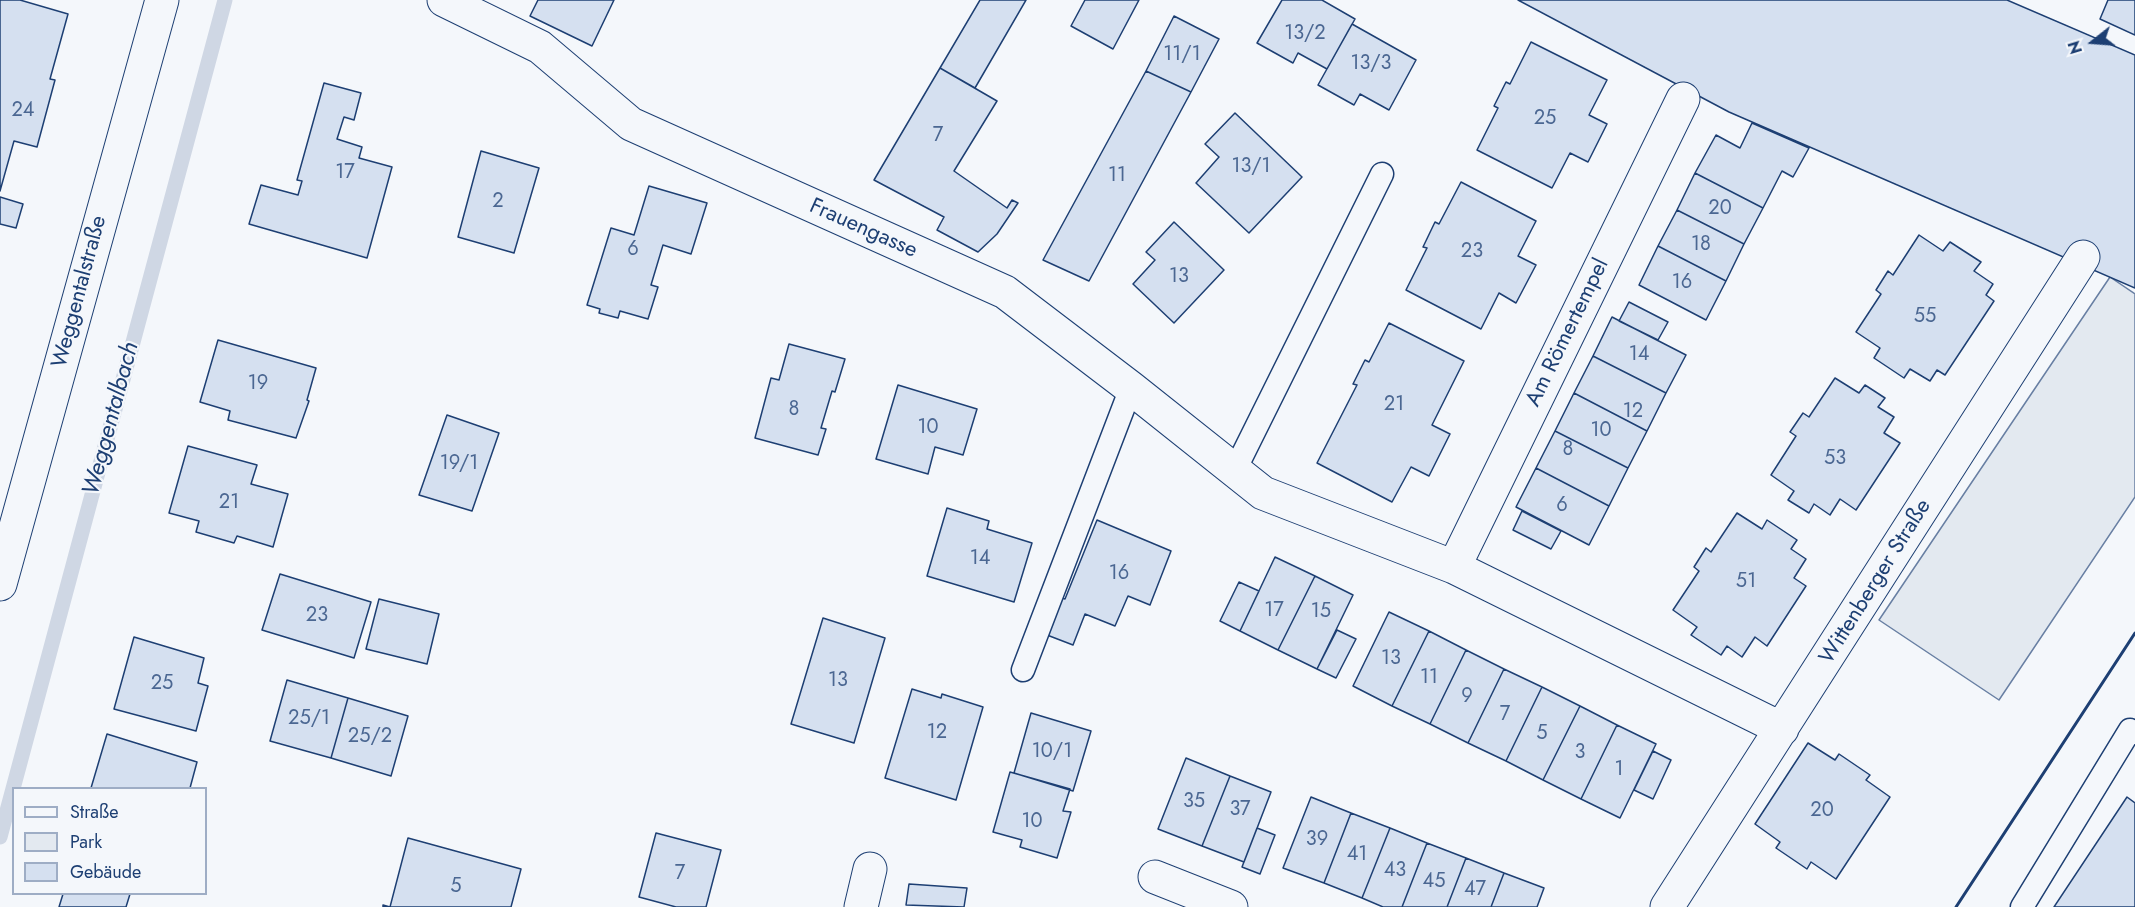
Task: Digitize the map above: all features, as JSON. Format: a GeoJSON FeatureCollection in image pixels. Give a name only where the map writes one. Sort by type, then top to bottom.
{"type":"FeatureCollection","features":[{"type":"Feature","properties":{"kind":"street","name":"Weggentalstraße"},"geometry":{"type":"LineString","coordinates":[[0,584],[162,0]]}},
{"type":"Feature","properties":{"kind":"street","name":"Frauengasse"},"geometry":{"type":"LineString","coordinates":[[444,0],[540,47],[631,124],[1005,292],[1263,493],[1454,567]]}},
{"type":"Feature","properties":{"kind":"street","name":"Am Römertempel"},"geometry":{"type":"LineString","coordinates":[[1454,567],[1683,99]]}},
{"type":"Feature","properties":{"kind":"street","name":"Wittenberger Straße"},"geometry":{"type":"LineString","coordinates":[[1667,907],[2083,257]]}},
{"type":"Feature","properties":{"kind":"street"},"geometry":{"type":"LineString","coordinates":[[1454,567],[1782,729]]}},
{"type":"Feature","properties":{"kind":"street"},"geometry":{"type":"LineString","coordinates":[[861,907],[870,869]]}},
{"type":"Feature","properties":{"kind":"street"},"geometry":{"type":"LineString","coordinates":[[1155,877],[1231,907]]}},
{"type":"Feature","properties":{"kind":"lane"},"geometry":{"type":"LineString","coordinates":[[1235,470],[1382,174]]}},
{"type":"Feature","properties":{"kind":"lane"},"geometry":{"type":"LineString","coordinates":[[1023,670],[1131,388]]}},
{"type":"Feature","properties":{"kind":"lane"},"geometry":{"type":"LineString","coordinates":[[2022,907],[2130,730],[2135,733]]}},
{"type":"Feature","properties":{"kind":"green space"},"geometry":{"type":"Polygon","coordinates":[[[2110,277],[2135,294],[2135,497],[1999,700],[1879,620],[2110,277]]]}},
{"type":"Feature","properties":{"kind":"building"},"geometry":{"type":"Polygon","coordinates":[[[0,0],[20,0],[68,14],[50,79],[55,80],[37,147],[14,141],[0,191],[0,0]]]}},
{"type":"Feature","properties":{"kind":"building"},"geometry":{"type":"Polygon","coordinates":[[[538,0],[614,0],[592,46],[530,16],[538,0]]]}},
{"type":"Feature","properties":{"kind":"building"},"geometry":{"type":"Polygon","coordinates":[[[980,0],[1026,0],[975,88],[940,68],[980,0]]]}},
{"type":"Feature","properties":{"kind":"building"},"geometry":{"type":"Polygon","coordinates":[[[1085,0],[1139,0],[1113,49],[1071,26],[1085,0]]]}},
{"type":"Feature","properties":{"kind":"building"},"geometry":{"type":"Polygon","coordinates":[[[1282,0],[1322,0],[1355,19],[1327,69],[1298,53],[1293,63],[1257,43],[1282,0]]]}},
{"type":"Feature","properties":{"kind":"building"},"geometry":{"type":"Polygon","coordinates":[[[1518,0],[2007,0],[2135,55],[2135,288],[1729,112],[1518,0]]]}},
{"type":"Feature","properties":{"kind":"building"},"geometry":{"type":"Polygon","coordinates":[[[2108,0],[2135,0],[2135,35],[2100,19],[2108,0]]]}},
{"type":"Feature","properties":{"kind":"building"},"geometry":{"type":"Polygon","coordinates":[[[1174,16],[1219,39],[1191,92],[1146,71],[1174,16]]]}},
{"type":"Feature","properties":{"kind":"building"},"geometry":{"type":"Polygon","coordinates":[[[1352,24],[1416,60],[1389,110],[1360,94],[1354,105],[1318,85],[1352,24]]]}},
{"type":"Feature","properties":{"kind":"building"},"geometry":{"type":"Polygon","coordinates":[[[1531,42],[1607,80],[1589,115],[1607,124],[1588,162],[1570,153],[1552,188],[1477,150],[1498,108],[1494,106],[1506,82],[1510,84],[1531,42]]]}},
{"type":"Feature","properties":{"kind":"building"},"geometry":{"type":"Polygon","coordinates":[[[940,68],[997,101],[954,171],[1007,208],[1012,200],[1018,203],[997,234],[978,252],[937,230],[944,217],[874,180],[940,68]]]}},
{"type":"Feature","properties":{"kind":"building"},"geometry":{"type":"Polygon","coordinates":[[[1146,71],[1191,92],[1089,281],[1043,260],[1146,71]]]}},
{"type":"Feature","properties":{"kind":"building"},"geometry":{"type":"Polygon","coordinates":[[[324,83],[361,93],[354,120],[344,117],[337,139],[362,147],[359,158],[392,167],[367,258],[249,224],[261,185],[298,195],[302,181],[297,180],[324,83]]]}},
{"type":"Feature","properties":{"kind":"building"},"geometry":{"type":"Polygon","coordinates":[[[1235,113],[1302,177],[1249,233],[1196,183],[1219,157],[1205,144],[1235,113]]]}},
{"type":"Feature","properties":{"kind":"building"},"geometry":{"type":"Polygon","coordinates":[[[1752,123],[1809,148],[1793,177],[1782,171],[1763,208],[1695,173],[1716,135],[1740,148],[1752,123]]]}},
{"type":"Feature","properties":{"kind":"building"},"geometry":{"type":"Polygon","coordinates":[[[481,151],[539,168],[514,253],[458,237],[481,151]]]}},
{"type":"Feature","properties":{"kind":"building"},"geometry":{"type":"Polygon","coordinates":[[[1695,173],[1763,208],[1744,244],[1677,210],[1695,173]]]}},
{"type":"Feature","properties":{"kind":"building"},"geometry":{"type":"Polygon","coordinates":[[[1461,182],[1536,221],[1518,256],[1536,265],[1516,303],[1499,293],[1481,329],[1406,290],[1427,248],[1423,247],[1435,222],[1439,224],[1461,182]]]}},
{"type":"Feature","properties":{"kind":"building"},"geometry":{"type":"Polygon","coordinates":[[[649,186],[707,203],[691,254],[663,245],[651,285],[658,287],[648,319],[620,311],[618,318],[599,313],[600,309],[587,305],[611,228],[634,235],[649,186]]]}},
{"type":"Feature","properties":{"kind":"building"},"geometry":{"type":"Polygon","coordinates":[[[0,197],[23,204],[16,228],[0,224],[0,197]]]}},
{"type":"Feature","properties":{"kind":"building"},"geometry":{"type":"Polygon","coordinates":[[[1677,210],[1744,244],[1726,281],[1658,246],[1677,210]]]}},
{"type":"Feature","properties":{"kind":"building"},"geometry":{"type":"Polygon","coordinates":[[[1174,222],[1224,270],[1174,323],[1133,284],[1155,260],[1146,252],[1174,222]]]}},
{"type":"Feature","properties":{"kind":"building"},"geometry":{"type":"Polygon","coordinates":[[[1919,235],[1943,251],[1950,242],[1981,262],[1974,271],[1993,284],[1986,295],[1994,301],[1945,375],[1937,370],[1930,381],[1910,369],[1904,378],[1874,358],[1880,348],[1856,332],[1881,294],[1876,290],[1888,271],[1893,275],[1919,235]]]}},
{"type":"Feature","properties":{"kind":"building"},"geometry":{"type":"Polygon","coordinates":[[[1658,246],[1726,281],[1706,320],[1639,285],[1658,246]]]}},
{"type":"Feature","properties":{"kind":"building"},"geometry":{"type":"Polygon","coordinates":[[[1629,302],[1668,322],[1658,340],[1619,321],[1629,302]]]}},
{"type":"Feature","properties":{"kind":"building"},"geometry":{"type":"Polygon","coordinates":[[[1612,317],[1686,355],[1666,393],[1593,356],[1612,317]]]}},
{"type":"Feature","properties":{"kind":"building"},"geometry":{"type":"Polygon","coordinates":[[[1389,323],[1464,361],[1432,425],[1450,434],[1429,476],[1411,467],[1392,502],[1317,463],[1357,385],[1353,384],[1365,360],[1369,362],[1389,323]]]}},
{"type":"Feature","properties":{"kind":"building"},"geometry":{"type":"Polygon","coordinates":[[[218,340],[316,368],[307,400],[309,401],[296,438],[228,420],[230,411],[200,402],[218,340]]]}},
{"type":"Feature","properties":{"kind":"building"},"geometry":{"type":"Polygon","coordinates":[[[789,344],[845,359],[821,428],[826,429],[818,455],[755,438],[771,378],[779,380],[789,344]]]}},
{"type":"Feature","properties":{"kind":"building"},"geometry":{"type":"Polygon","coordinates":[[[1593,356],[1666,393],[1647,431],[1574,393],[1593,356]]]}},
{"type":"Feature","properties":{"kind":"building"},"geometry":{"type":"Polygon","coordinates":[[[1835,378],[1859,393],[1865,385],[1885,398],[1878,407],[1894,417],[1884,433],[1900,443],[1856,510],[1840,499],[1830,515],[1814,504],[1809,513],[1788,500],[1794,491],[1771,475],[1796,436],[1790,432],[1803,413],[1809,417],[1835,378]]]}},
{"type":"Feature","properties":{"kind":"building"},"geometry":{"type":"Polygon","coordinates":[[[898,385],[977,409],[963,455],[935,447],[928,474],[876,459],[898,385]]]}},
{"type":"Feature","properties":{"kind":"building"},"geometry":{"type":"Polygon","coordinates":[[[1574,393],[1647,431],[1628,468],[1555,431],[1574,393]]]}},
{"type":"Feature","properties":{"kind":"building"},"geometry":{"type":"Polygon","coordinates":[[[447,415],[499,433],[472,511],[419,495],[447,415]]]}},
{"type":"Feature","properties":{"kind":"building"},"geometry":{"type":"Polygon","coordinates":[[[1555,431],[1628,468],[1609,506],[1536,468],[1555,431]]]}},
{"type":"Feature","properties":{"kind":"building"},"geometry":{"type":"Polygon","coordinates":[[[188,446],[257,465],[251,484],[288,494],[273,547],[237,536],[234,543],[196,532],[199,521],[169,513],[188,446]]]}},
{"type":"Feature","properties":{"kind":"building"},"geometry":{"type":"Polygon","coordinates":[[[1536,468],[1609,506],[1589,545],[1516,507],[1536,468]]]}},
{"type":"Feature","properties":{"kind":"building"},"geometry":{"type":"Polygon","coordinates":[[[947,508],[989,521],[987,529],[1032,543],[1014,602],[927,576],[947,508]]]}},
{"type":"Feature","properties":{"kind":"building"},"geometry":{"type":"Polygon","coordinates":[[[1522,511],[1561,531],[1551,549],[1513,530],[1522,511]]]}},
{"type":"Feature","properties":{"kind":"building"},"geometry":{"type":"Polygon","coordinates":[[[1737,513],[1762,529],[1767,520],[1797,540],[1791,549],[1806,559],[1794,578],[1806,586],[1767,646],[1755,637],[1742,657],[1727,646],[1721,655],[1691,635],[1697,627],[1673,610],[1699,571],[1694,567],[1706,548],[1711,552],[1737,513]]]}},
{"type":"Feature","properties":{"kind":"building"},"geometry":{"type":"Polygon","coordinates":[[[1097,520],[1171,551],[1150,605],[1128,596],[1115,626],[1085,614],[1073,645],[1047,635],[1062,598],[1065,599],[1097,520]]]}},
{"type":"Feature","properties":{"kind":"building"},"geometry":{"type":"Polygon","coordinates":[[[1275,557],[1315,576],[1278,650],[1240,631],[1275,557]]]}},
{"type":"Feature","properties":{"kind":"building"},"geometry":{"type":"Polygon","coordinates":[[[280,574],[371,602],[354,658],[262,630],[280,574]]]}},
{"type":"Feature","properties":{"kind":"building"},"geometry":{"type":"Polygon","coordinates":[[[1315,576],[1353,595],[1317,669],[1278,650],[1315,576]]]}},
{"type":"Feature","properties":{"kind":"building"},"geometry":{"type":"Polygon","coordinates":[[[1239,582],[1259,591],[1240,631],[1220,621],[1239,582]]]}},
{"type":"Feature","properties":{"kind":"building"},"geometry":{"type":"Polygon","coordinates":[[[379,599],[439,614],[427,664],[366,649],[379,599]]]}},
{"type":"Feature","properties":{"kind":"building"},"geometry":{"type":"Polygon","coordinates":[[[1389,612],[1429,631],[1392,706],[1353,686],[1389,612]]]}},
{"type":"Feature","properties":{"kind":"building"},"geometry":{"type":"Polygon","coordinates":[[[823,618],[885,638],[854,743],[791,724],[823,618]]]}},
{"type":"Feature","properties":{"kind":"building"},"geometry":{"type":"Polygon","coordinates":[[[1337,630],[1356,639],[1336,678],[1317,669],[1337,630]]]}},
{"type":"Feature","properties":{"kind":"building"},"geometry":{"type":"Polygon","coordinates":[[[1429,631],[1466,650],[1430,724],[1392,706],[1429,631]]]}},
{"type":"Feature","properties":{"kind":"building"},"geometry":{"type":"Polygon","coordinates":[[[134,637],[204,658],[198,683],[208,686],[196,731],[114,709],[134,637]]]}},
{"type":"Feature","properties":{"kind":"building"},"geometry":{"type":"Polygon","coordinates":[[[1466,650],[1504,669],[1468,743],[1430,724],[1466,650]]]}},
{"type":"Feature","properties":{"kind":"building"},"geometry":{"type":"Polygon","coordinates":[[[1504,669],[1542,687],[1506,761],[1468,743],[1504,669]]]}},
{"type":"Feature","properties":{"kind":"building"},"geometry":{"type":"Polygon","coordinates":[[[287,680],[348,698],[331,758],[270,741],[287,680]]]}},
{"type":"Feature","properties":{"kind":"building"},"geometry":{"type":"Polygon","coordinates":[[[1542,687],[1580,706],[1543,780],[1506,761],[1542,687]]]}},
{"type":"Feature","properties":{"kind":"building"},"geometry":{"type":"Polygon","coordinates":[[[912,689],[941,698],[942,694],[983,707],[956,800],[885,778],[912,689]]]}},
{"type":"Feature","properties":{"kind":"building"},"geometry":{"type":"Polygon","coordinates":[[[348,698],[408,716],[391,776],[331,758],[348,698]]]}},
{"type":"Feature","properties":{"kind":"building"},"geometry":{"type":"Polygon","coordinates":[[[1580,706],[1617,725],[1581,799],[1543,780],[1580,706]]]}},
{"type":"Feature","properties":{"kind":"building"},"geometry":{"type":"Polygon","coordinates":[[[1031,713],[1091,731],[1073,791],[1014,773],[1031,713]]]}},
{"type":"Feature","properties":{"kind":"building"},"geometry":{"type":"Polygon","coordinates":[[[1617,725],[1656,744],[1620,818],[1581,799],[1617,725]]]}},
{"type":"Feature","properties":{"kind":"building"},"geometry":{"type":"Polygon","coordinates":[[[107,734],[197,762],[190,787],[91,787],[107,734]]]}},
{"type":"Feature","properties":{"kind":"building"},"geometry":{"type":"Polygon","coordinates":[[[1808,743],[1835,760],[1839,754],[1870,775],[1866,780],[1890,797],[1836,879],[1811,862],[1807,869],[1776,848],[1780,842],[1755,824],[1808,743]]]}},
{"type":"Feature","properties":{"kind":"building"},"geometry":{"type":"Polygon","coordinates":[[[1653,751],[1671,760],[1653,799],[1634,790],[1653,751]]]}},
{"type":"Feature","properties":{"kind":"building"},"geometry":{"type":"Polygon","coordinates":[[[1186,758],[1230,776],[1202,846],[1158,829],[1186,758]]]}},
{"type":"Feature","properties":{"kind":"building"},"geometry":{"type":"Polygon","coordinates":[[[1010,772],[1070,789],[1063,811],[1071,812],[1057,858],[1020,847],[1022,840],[993,832],[1010,772]]]}},
{"type":"Feature","properties":{"kind":"building"},"geometry":{"type":"Polygon","coordinates":[[[1230,776],[1271,792],[1244,862],[1202,846],[1230,776]]]}},
{"type":"Feature","properties":{"kind":"building"},"geometry":{"type":"Polygon","coordinates":[[[1311,797],[1351,813],[1324,883],[1283,868],[1311,797]]]}},
{"type":"Feature","properties":{"kind":"building"},"geometry":{"type":"Polygon","coordinates":[[[2127,797],[2135,803],[2135,907],[2054,907],[2127,797]]]}},
{"type":"Feature","properties":{"kind":"building"},"geometry":{"type":"Polygon","coordinates":[[[1351,813],[1390,828],[1362,898],[1324,883],[1351,813]]]}},
{"type":"Feature","properties":{"kind":"building"},"geometry":{"type":"Polygon","coordinates":[[[1257,828],[1275,835],[1260,874],[1242,867],[1257,828]]]}},
{"type":"Feature","properties":{"kind":"building"},"geometry":{"type":"Polygon","coordinates":[[[1390,828],[1427,843],[1402,907],[1383,907],[1362,898],[1390,828]]]}},
{"type":"Feature","properties":{"kind":"building"},"geometry":{"type":"Polygon","coordinates":[[[656,833],[721,850],[706,907],[676,907],[639,897],[656,833]]]}},
{"type":"Feature","properties":{"kind":"building"},"geometry":{"type":"Polygon","coordinates":[[[408,838],[521,869],[511,907],[390,907],[408,838]]]}},
{"type":"Feature","properties":{"kind":"building"},"geometry":{"type":"Polygon","coordinates":[[[1427,843],[1466,858],[1447,907],[1402,907],[1427,843]]]}},
{"type":"Feature","properties":{"kind":"building"},"geometry":{"type":"Polygon","coordinates":[[[1466,858],[1504,873],[1491,907],[1447,907],[1466,858]]]}},
{"type":"Feature","properties":{"kind":"building"},"geometry":{"type":"Polygon","coordinates":[[[1504,873],[1544,888],[1537,907],[1491,907],[1504,873]]]}},
{"type":"Feature","properties":{"kind":"building"},"geometry":{"type":"Polygon","coordinates":[[[909,884],[967,888],[964,907],[906,905],[909,884]]]}},
{"type":"Feature","properties":{"kind":"building"},"geometry":{"type":"Polygon","coordinates":[[[63,895],[130,895],[126,907],[59,907],[63,895]]]}},
{"type":"Feature","properties":{"kind":"waterway","name":"Weggentalbach"},"geometry":{"type":"LineString","coordinates":[[13,787],[225,0]]}},
{"type":"Feature","properties":{"kind":"waterway","name":"Weggentalbach"},"geometry":{"type":"LineString","coordinates":[[0,837],[12,792]]}},
{"type":"Feature","properties":{"kind":"wall"},"geometry":{"type":"LineString","coordinates":[[1956,907],[2135,633]]}}]}
